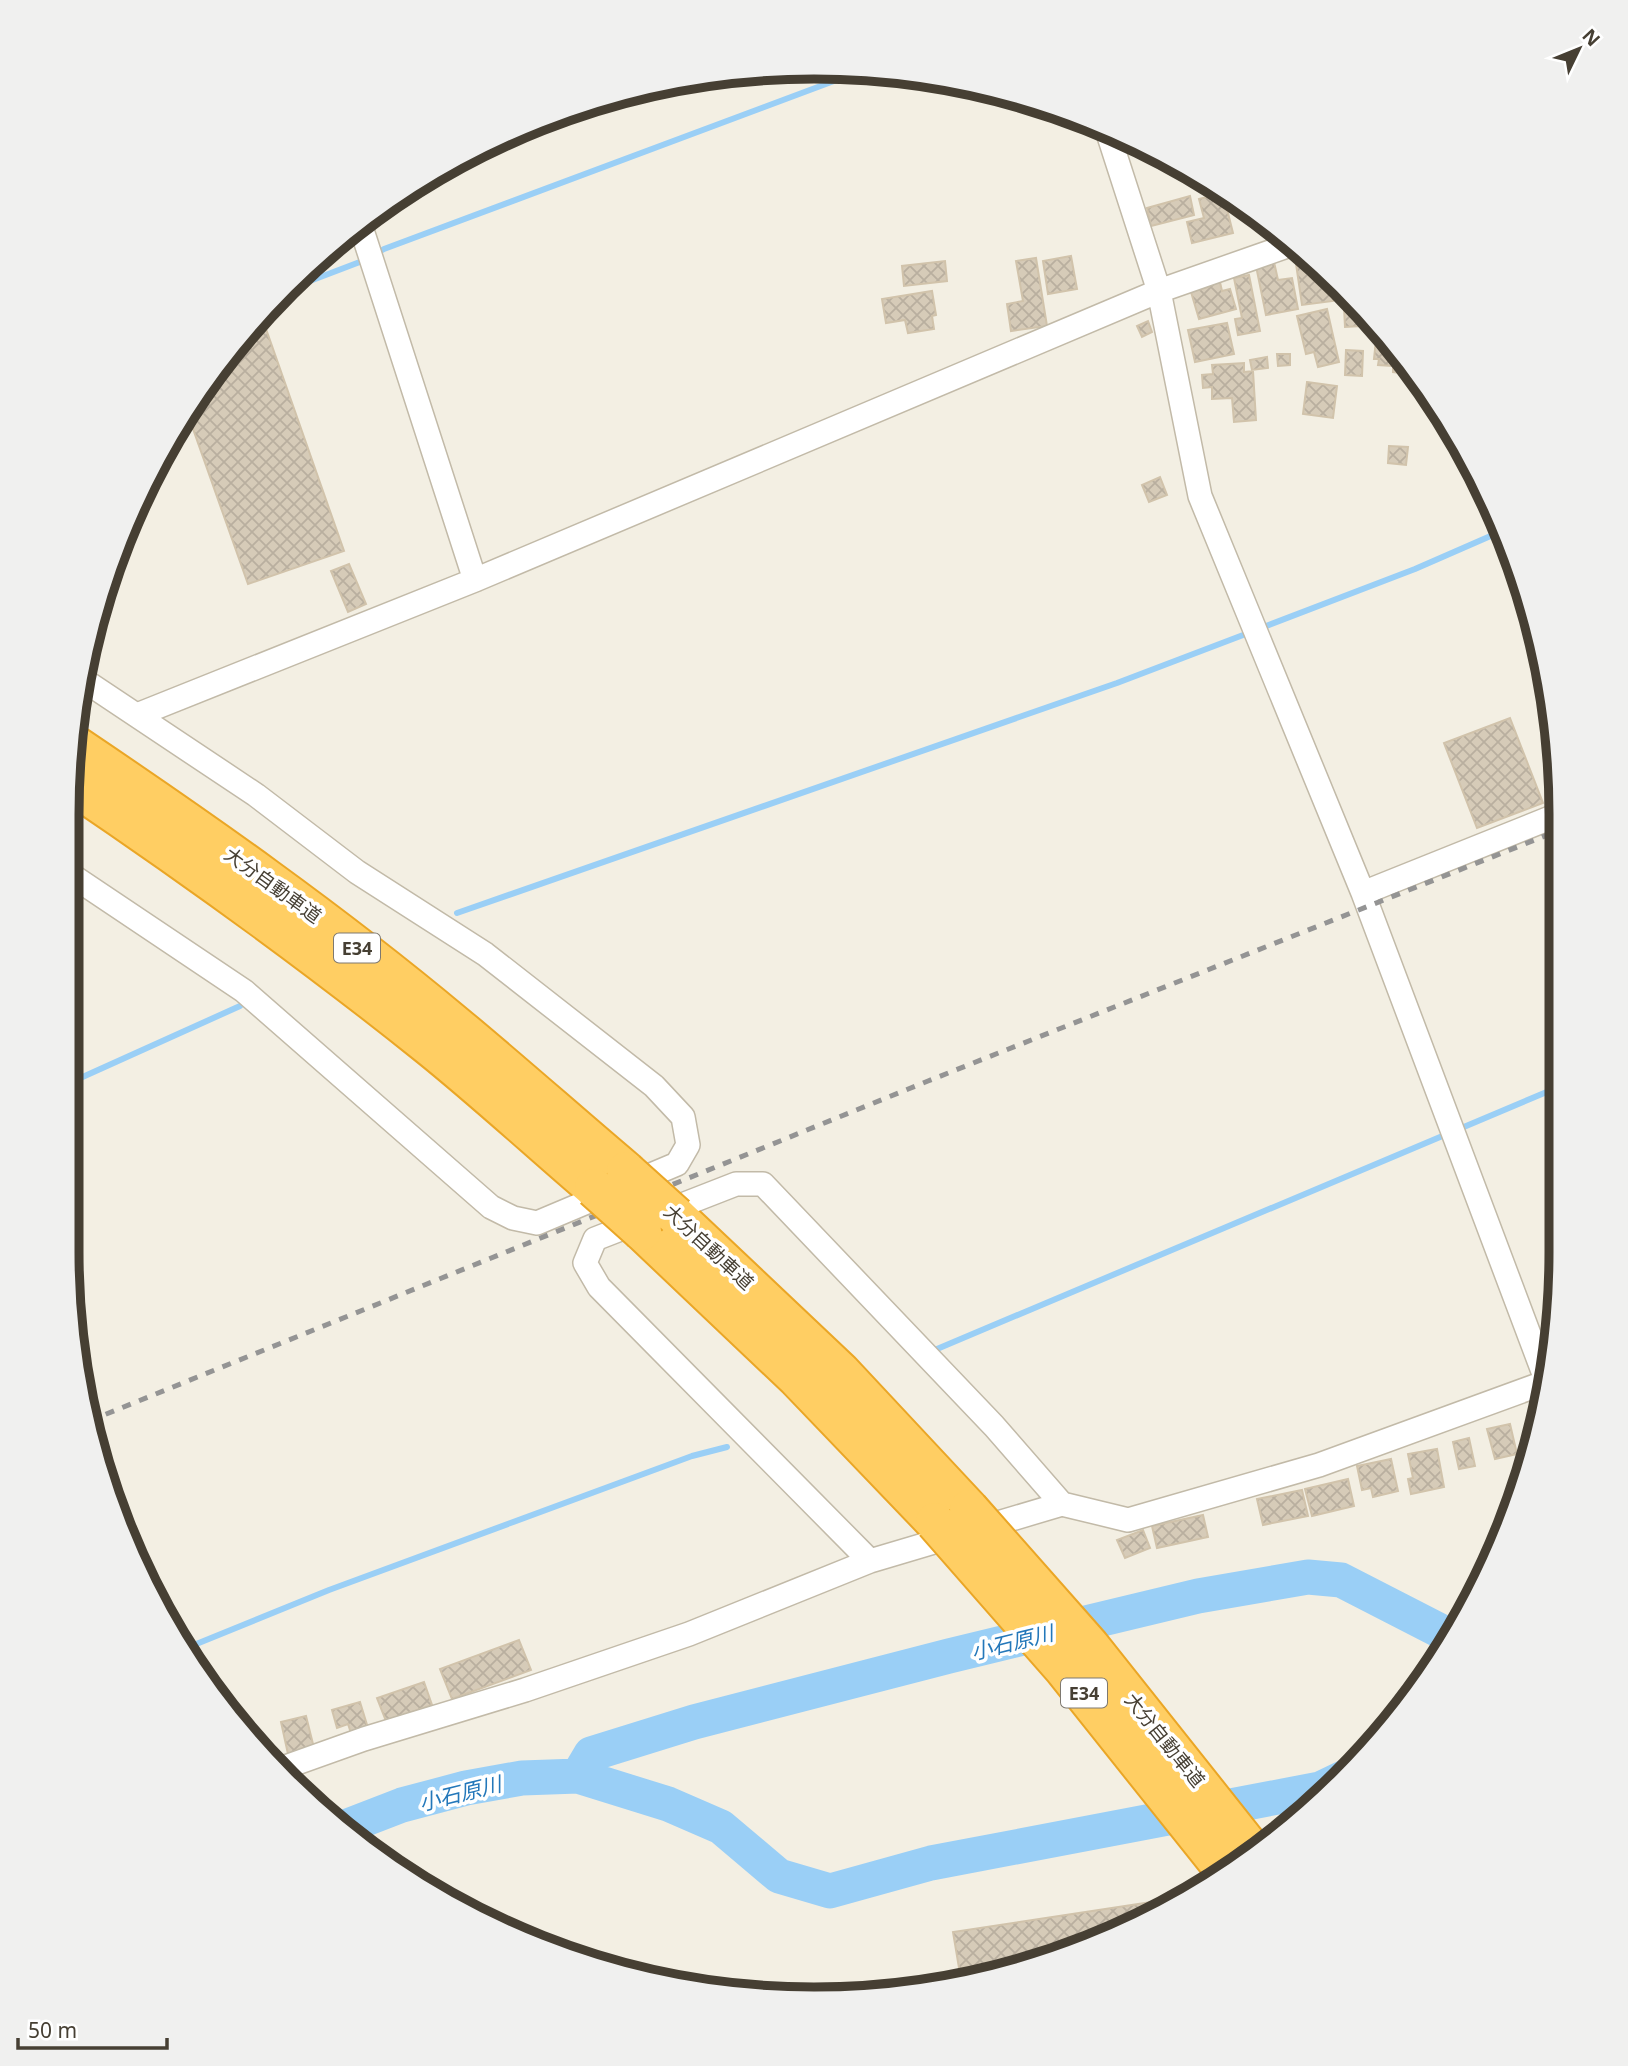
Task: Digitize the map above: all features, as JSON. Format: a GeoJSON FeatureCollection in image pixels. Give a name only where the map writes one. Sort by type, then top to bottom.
{"type":"FeatureCollection","features":[{"type":"Feature","properties":{"kind":"highway","name":"大分自動車道"},"geometry":{"type":"LineString","coordinates":[[82,750],[164,805],[316,916],[452,1021],[610,1180],[659,1224],[797,1378],[952,1516],[1090,1646],[1248,1845]]}},
{"type":"Feature","properties":{"kind":"highway","name":"大分自動車道"},"geometry":{"type":"LineString","coordinates":[[80,790],[262,919],[610,1180]]}},
{"type":"Feature","properties":{"kind":"highway","name":"大分自動車道"},"geometry":{"type":"LineString","coordinates":[[952,1516],[1063,1668],[1220,1864]]}},
{"type":"Feature","properties":{"kind":"street"},"geometry":{"type":"LineString","coordinates":[[1111,142],[1159,290],[1200,496],[1363,893],[1541,1362]]}},
{"type":"Feature","properties":{"kind":"street"},"geometry":{"type":"LineString","coordinates":[[363,233],[475,580]]}},
{"type":"Feature","properties":{"kind":"street"},"geometry":{"type":"LineString","coordinates":[[137,715],[475,580],[1159,290],[1282,248]]}},
{"type":"Feature","properties":{"kind":"street"},"geometry":{"type":"LineString","coordinates":[[79,880],[244,991],[491,1207],[513,1218],[537,1223],[677,1164],[688,1145],[683,1118],[654,1086],[485,954],[357,872],[257,795],[91,685]]}},
{"type":"Feature","properties":{"kind":"street"},"geometry":{"type":"LineString","coordinates":[[1363,893],[1549,818]]}},
{"type":"Feature","properties":{"kind":"street"},"geometry":{"type":"LineString","coordinates":[[870,1561],[599,1287],[584,1263],[594,1239],[736,1184],[763,1184],[994,1426],[1062,1504]]}},
{"type":"Feature","properties":{"kind":"street"},"geometry":{"type":"LineString","coordinates":[[289,1766],[364,1739],[525,1690],[689,1634],[870,1561],[1062,1504],[1128,1520],[1319,1465],[1537,1385]]}},
{"type":"Feature","properties":{"kind":"building"},"geometry":{"type":"Polygon","coordinates":[[[1190,196],[1194,215],[1151,226],[1147,208],[1190,196]]]}},
{"type":"Feature","properties":{"kind":"building"},"geometry":{"type":"Polygon","coordinates":[[[1211,196],[1226,206],[1233,233],[1192,243],[1187,222],[1204,218],[1199,199],[1211,196]]]}},
{"type":"Feature","properties":{"kind":"building"},"geometry":{"type":"Polygon","coordinates":[[[1071,256],[1077,289],[1048,294],[1043,261],[1071,256]]]}},
{"type":"Feature","properties":{"kind":"building"},"geometry":{"type":"Polygon","coordinates":[[[1036,258],[1047,326],[1011,331],[1007,304],[1023,301],[1016,261],[1036,258]]]}},
{"type":"Feature","properties":{"kind":"building"},"geometry":{"type":"Polygon","coordinates":[[[1295,258],[1332,292],[1333,301],[1302,305],[1295,258]]]}},
{"type":"Feature","properties":{"kind":"building"},"geometry":{"type":"Polygon","coordinates":[[[945,261],[947,281],[904,286],[902,266],[945,261]]]}},
{"type":"Feature","properties":{"kind":"building"},"geometry":{"type":"Polygon","coordinates":[[[1274,262],[1278,280],[1292,278],[1298,309],[1266,315],[1256,266],[1274,262]]]}},
{"type":"Feature","properties":{"kind":"building"},"geometry":{"type":"Polygon","coordinates":[[[1249,275],[1260,331],[1238,335],[1235,319],[1242,318],[1234,278],[1249,275]]]}},
{"type":"Feature","properties":{"kind":"building"},"geometry":{"type":"Polygon","coordinates":[[[1219,278],[1222,291],[1230,289],[1236,309],[1199,319],[1191,292],[1208,287],[1206,281],[1219,278]]]}},
{"type":"Feature","properties":{"kind":"building"},"geometry":{"type":"Polygon","coordinates":[[[932,291],[936,315],[932,316],[934,329],[908,333],[905,320],[886,323],[882,299],[932,291]]]}},
{"type":"Feature","properties":{"kind":"building"},"geometry":{"type":"Polygon","coordinates":[[[1344,307],[1346,307],[1364,326],[1345,327],[1344,307]]]}},
{"type":"Feature","properties":{"kind":"building"},"geometry":{"type":"Polygon","coordinates":[[[1327,309],[1339,362],[1318,367],[1314,352],[1306,354],[1297,316],[1327,309]]]}},
{"type":"Feature","properties":{"kind":"building"},"geometry":{"type":"Polygon","coordinates":[[[1148,321],[1152,332],[1142,337],[1137,326],[1148,321]]]}},
{"type":"Feature","properties":{"kind":"building"},"geometry":{"type":"Polygon","coordinates":[[[1227,323],[1234,354],[1195,362],[1188,330],[1227,323]]]}},
{"type":"Feature","properties":{"kind":"building"},"geometry":{"type":"Polygon","coordinates":[[[263,327],[344,551],[248,584],[191,424],[231,366],[263,327]]]}},
{"type":"Feature","properties":{"kind":"building"},"geometry":{"type":"Polygon","coordinates":[[[1376,340],[1402,373],[1393,372],[1393,366],[1378,365],[1379,359],[1374,359],[1376,340]]]}},
{"type":"Feature","properties":{"kind":"building"},"geometry":{"type":"Polygon","coordinates":[[[1346,350],[1363,351],[1362,376],[1345,375],[1346,350]]]}},
{"type":"Feature","properties":{"kind":"building"},"geometry":{"type":"Polygon","coordinates":[[[1277,354],[1290,354],[1290,365],[1278,366],[1277,354]]]}},
{"type":"Feature","properties":{"kind":"building"},"geometry":{"type":"Polygon","coordinates":[[[1267,357],[1268,368],[1252,370],[1250,360],[1267,357]]]}},
{"type":"Feature","properties":{"kind":"building"},"geometry":{"type":"Polygon","coordinates":[[[1244,363],[1244,372],[1253,371],[1256,420],[1234,422],[1232,398],[1212,399],[1212,387],[1203,388],[1202,375],[1213,374],[1212,365],[1244,363]]]}},
{"type":"Feature","properties":{"kind":"building"},"geometry":{"type":"Polygon","coordinates":[[[1307,382],[1337,386],[1333,418],[1303,414],[1307,382]]]}},
{"type":"Feature","properties":{"kind":"building"},"geometry":{"type":"Polygon","coordinates":[[[1389,446],[1408,447],[1406,465],[1388,463],[1389,446]]]}},
{"type":"Feature","properties":{"kind":"building"},"geometry":{"type":"Polygon","coordinates":[[[1160,477],[1167,495],[1149,502],[1142,485],[1160,477]]]}},
{"type":"Feature","properties":{"kind":"building"},"geometry":{"type":"Polygon","coordinates":[[[349,564],[366,604],[348,612],[331,571],[349,564]]]}},
{"type":"Feature","properties":{"kind":"building"},"geometry":{"type":"Polygon","coordinates":[[[1510,718],[1543,803],[1477,828],[1444,743],[1510,718]]]}},
{"type":"Feature","properties":{"kind":"building"},"geometry":{"type":"Polygon","coordinates":[[[1510,1424],[1517,1454],[1495,1459],[1487,1429],[1510,1424]]]}},
{"type":"Feature","properties":{"kind":"building"},"geometry":{"type":"Polygon","coordinates":[[[1469,1438],[1475,1466],[1459,1469],[1453,1442],[1469,1438]]]}},
{"type":"Feature","properties":{"kind":"building"},"geometry":{"type":"Polygon","coordinates":[[[1437,1449],[1444,1487],[1411,1494],[1408,1479],[1413,1478],[1408,1454],[1437,1449]]]}},
{"type":"Feature","properties":{"kind":"building"},"geometry":{"type":"Polygon","coordinates":[[[1391,1459],[1398,1491],[1373,1497],[1371,1488],[1362,1490],[1357,1466],[1391,1459]]]}},
{"type":"Feature","properties":{"kind":"building"},"geometry":{"type":"Polygon","coordinates":[[[1348,1479],[1354,1506],[1312,1516],[1305,1489],[1348,1479]]]}},
{"type":"Feature","properties":{"kind":"building"},"geometry":{"type":"Polygon","coordinates":[[[1302,1490],[1308,1516],[1263,1525],[1257,1499],[1302,1490]]]}},
{"type":"Feature","properties":{"kind":"building"},"geometry":{"type":"Polygon","coordinates":[[[1203,1515],[1208,1537],[1157,1548],[1152,1526],[1203,1515]]]}},
{"type":"Feature","properties":{"kind":"building"},"geometry":{"type":"Polygon","coordinates":[[[1143,1530],[1150,1548],[1125,1558],[1117,1540],[1143,1530]]]}},
{"type":"Feature","properties":{"kind":"building"},"geometry":{"type":"Polygon","coordinates":[[[519,1640],[531,1670],[452,1699],[440,1669],[519,1640]]]}},
{"type":"Feature","properties":{"kind":"building"},"geometry":{"type":"Polygon","coordinates":[[[424,1682],[432,1705],[386,1721],[377,1698],[424,1682]]]}},
{"type":"Feature","properties":{"kind":"building"},"geometry":{"type":"Polygon","coordinates":[[[360,1702],[368,1728],[351,1733],[348,1724],[337,1728],[332,1710],[360,1702]]]}},
{"type":"Feature","properties":{"kind":"building"},"geometry":{"type":"Polygon","coordinates":[[[306,1716],[314,1748],[288,1754],[281,1722],[306,1716]]]}},
{"type":"Feature","properties":{"kind":"building"},"geometry":{"type":"Polygon","coordinates":[[[1159,1901],[1095,1931],[1050,1948],[960,1972],[953,1932],[1159,1901]]]}},
{"type":"Feature","properties":{"kind":"waterway"},"geometry":{"type":"LineString","coordinates":[[306,282],[365,260],[384,249],[838,79]]}},
{"type":"Feature","properties":{"kind":"waterway"},"geometry":{"type":"LineString","coordinates":[[1261,628],[1415,569],[1494,535]]}},
{"type":"Feature","properties":{"kind":"waterway"},"geometry":{"type":"LineString","coordinates":[[457,913],[1117,683],[1251,632]]}},
{"type":"Feature","properties":{"kind":"waterway"},"geometry":{"type":"LineString","coordinates":[[79,1079],[240,1006]]}},
{"type":"Feature","properties":{"kind":"waterway"},"geometry":{"type":"LineString","coordinates":[[937,1349],[1549,1091]]}},
{"type":"Feature","properties":{"kind":"waterway"},"geometry":{"type":"LineString","coordinates":[[193,1645],[329,1590],[692,1456],[727,1447]]}},
{"type":"Feature","properties":{"kind":"waterway","name":"小石原川"},"geometry":{"type":"LineString","coordinates":[[578,1776],[591,1754],[694,1722],[949,1656],[1198,1596],[1308,1577],[1341,1580],[1443,1632]]}},
{"type":"Feature","properties":{"kind":"waterway","name":"小石原川"},"geometry":{"type":"LineString","coordinates":[[353,1824],[402,1805],[466,1788],[522,1778],[578,1776],[668,1804],[721,1827],[779,1876],[830,1891],[931,1863],[1315,1790]]}},
{"type":"Feature","properties":{"kind":"railway"},"geometry":{"type":"LineString","coordinates":[[98,1417],[928,1081],[1549,834]]}}]}
